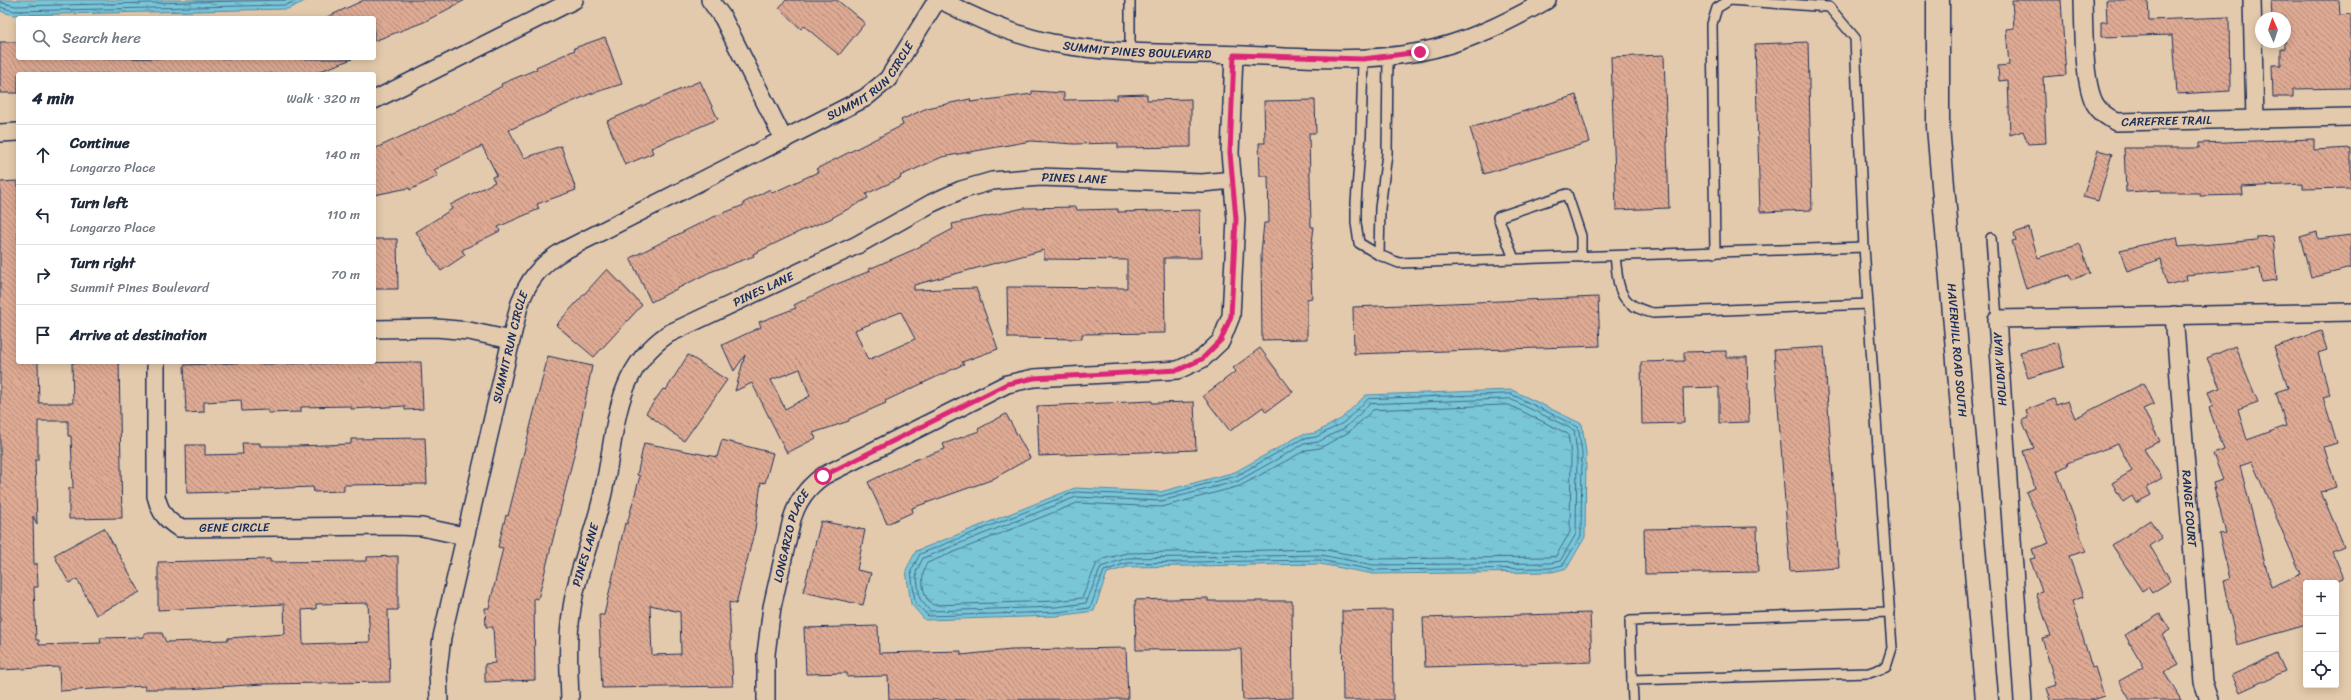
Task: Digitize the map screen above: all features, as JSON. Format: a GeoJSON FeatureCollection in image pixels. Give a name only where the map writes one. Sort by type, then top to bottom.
{"type":"FeatureCollection","features":[{"type":"Feature","properties":{"kind":"street"},"geometry":{"type":"LineString","coordinates":[[376,99],[574,0]]}},
{"type":"Feature","properties":{"kind":"street"},"geometry":{"type":"LineString","coordinates":[[710,0],[722,18],[784,140]]}},
{"type":"Feature","properties":{"kind":"street","name":"SUMMIT RUN CIRCLE"},"geometry":{"type":"LineString","coordinates":[[439,700],[438,670],[442,637],[464,536],[511,340],[524,293],[540,268],[550,259],[784,140],[878,90],[898,66],[937,0]]}},
{"type":"Feature","properties":{"kind":"street","name":"SUMMIT PINES BOULEVARD"},"geometry":{"type":"LineString","coordinates":[[941,0],[966,13],[1008,30],[1052,43],[1098,49],[1130,51],[1363,59],[1420,52],[1450,44],[1494,29],[1547,0]]}},
{"type":"Feature","properties":{"kind":"street","name":"HAVERHILL ROAD SOUTH"},"geometry":{"type":"LineString","coordinates":[[1938,0],[1938,128],[1987,700]]}},
{"type":"Feature","properties":{"kind":"street","name":"CAREFREE TRAIL"},"geometry":{"type":"LineString","coordinates":[[2083,0],[2089,88],[2095,104],[2104,115],[2116,122],[2351,117]]}},
{"type":"Feature","properties":{"kind":"street"},"geometry":{"type":"LineString","coordinates":[[2252,0],[2255,120]]}},
{"type":"Feature","properties":{"kind":"street","name":"LONGARZO PLACE"},"geometry":{"type":"LineString","coordinates":[[766,700],[766,654],[772,607],[792,519],[797,505],[808,489],[823,476],[1007,384],[1034,378],[1165,372],[1190,366],[1202,359],[1221,340],[1231,316],[1236,219],[1230,153],[1234,55]]}},
{"type":"Feature","properties":{"kind":"street"},"geometry":{"type":"LineString","coordinates":[[0,133],[16,132]]}},
{"type":"Feature","properties":{"kind":"street","name":"PINES LANE"},"geometry":{"type":"LineString","coordinates":[[570,700],[571,614],[581,569],[605,488],[617,416],[631,372],[647,350],[657,341],[668,334],[857,245],[932,203],[974,187],[992,182],[1040,177],[1202,183],[1233,180]]}},
{"type":"Feature","properties":{"kind":"street","name":"HOLIDAY WAY"},"geometry":{"type":"LineString","coordinates":[[2023,700],[1997,319],[2351,312]]}},
{"type":"Feature","properties":{"kind":"street","name":"RANGE COURT"},"geometry":{"type":"LineString","coordinates":[[2174,315],[2203,682],[2209,700]]}},
{"type":"Feature","properties":{"kind":"street"},"geometry":{"type":"LineString","coordinates":[[376,329],[436,328],[469,331],[511,340]]}},
{"type":"Feature","properties":{"kind":"street","name":"GENE CIRCLE"},"geometry":{"type":"LineString","coordinates":[[156,364],[156,496],[159,510],[168,521],[179,528],[396,526],[422,527],[464,536]]}},
{"type":"Feature","properties":{"kind":"lane"},"geometry":{"type":"LineString","coordinates":[[1130,0],[1130,51]]}},
{"type":"Feature","properties":{"kind":"lane"},"geometry":{"type":"LineString","coordinates":[[1632,680],[1869,673],[1886,667],[1892,648],[1864,247],[1855,38],[1829,7],[1730,0],[1717,8],[1712,24],[1715,253]]}},
{"type":"Feature","properties":{"kind":"lane"},"geometry":{"type":"LineString","coordinates":[[1379,255],[1380,208],[1387,154],[1388,56]]}},
{"type":"Feature","properties":{"kind":"lane"},"geometry":{"type":"LineString","coordinates":[[1363,59],[1361,135],[1356,223],[1359,243],[1379,255],[1399,263],[1864,247]]}},
{"type":"Feature","properties":{"kind":"lane"},"geometry":{"type":"LineString","coordinates":[[1514,259],[1498,217],[1566,194],[1581,236],[1582,257]]}},
{"type":"Feature","properties":{"kind":"lane"},"geometry":{"type":"LineString","coordinates":[[1991,238],[1997,319]]}},
{"type":"Feature","properties":{"kind":"lane"},"geometry":{"type":"LineString","coordinates":[[1615,256],[1619,291],[1628,302],[1639,310],[1653,313],[1868,304]]}},
{"type":"Feature","properties":{"kind":"lane"},"geometry":{"type":"LineString","coordinates":[[1633,700],[1630,621],[1890,612]]}},
{"type":"Feature","properties":{"kind":"water"},"geometry":{"type":"Polygon","coordinates":[[[0,0],[307,0],[288,9],[13,15],[0,11],[0,0]]]}},
{"type":"Feature","properties":{"kind":"water"},"geometry":{"type":"Polygon","coordinates":[[[1512,390],[1582,424],[1586,453],[1585,537],[1567,568],[1552,572],[1373,574],[1320,564],[1128,567],[1107,573],[1094,611],[1057,616],[925,620],[911,604],[906,570],[916,551],[1075,488],[1160,492],[1235,472],[1301,435],[1315,433],[1341,419],[1366,395],[1512,390]]]}},
{"type":"Feature","properties":{"kind":"building"},"geometry":{"type":"Polygon","coordinates":[[[364,0],[465,0],[424,22],[376,40],[376,16],[329,16],[364,0]]]}},
{"type":"Feature","properties":{"kind":"building"},"geometry":{"type":"Polygon","coordinates":[[[786,0],[837,0],[865,23],[839,55],[804,26],[801,29],[779,8],[786,0]]]}},
{"type":"Feature","properties":{"kind":"building"},"geometry":{"type":"Polygon","coordinates":[[[2012,0],[2061,0],[2066,75],[2043,77],[2046,143],[2028,144],[2023,131],[2010,135],[2008,80],[1999,81],[1998,66],[2009,65],[2006,29],[2014,28],[2012,0]]]}},
{"type":"Feature","properties":{"kind":"building"},"geometry":{"type":"Polygon","coordinates":[[[2106,0],[2148,0],[2149,20],[2229,17],[2230,91],[2177,94],[2173,35],[2101,37],[2101,22],[2107,22],[2106,0]]]}},
{"type":"Feature","properties":{"kind":"building"},"geometry":{"type":"Polygon","coordinates":[[[2271,0],[2339,0],[2340,15],[2351,14],[2351,88],[2293,89],[2293,97],[2273,97],[2272,65],[2281,65],[2281,49],[2291,48],[2291,12],[2272,12],[2271,0]]]}},
{"type":"Feature","properties":{"kind":"building"},"geometry":{"type":"Polygon","coordinates":[[[605,37],[622,84],[590,94],[509,130],[524,158],[561,146],[576,190],[537,204],[539,209],[498,227],[500,231],[462,250],[465,255],[441,271],[416,232],[452,209],[450,205],[495,182],[492,177],[497,175],[482,146],[434,170],[438,176],[410,190],[409,188],[376,195],[376,148],[454,112],[502,86],[501,84],[537,69],[536,67],[575,50],[574,48],[605,37]]]}},
{"type":"Feature","properties":{"kind":"building"},"geometry":{"type":"Polygon","coordinates":[[[0,42],[16,42],[16,60],[349,60],[318,72],[16,72],[16,93],[0,93],[0,42]]]}},
{"type":"Feature","properties":{"kind":"building"},"geometry":{"type":"Polygon","coordinates":[[[1808,42],[1812,210],[1760,212],[1755,44],[1808,42]]]}},
{"type":"Feature","properties":{"kind":"building"},"geometry":{"type":"Polygon","coordinates":[[[1664,55],[1669,208],[1616,210],[1611,57],[1664,55]]]}},
{"type":"Feature","properties":{"kind":"building"},"geometry":{"type":"Polygon","coordinates":[[[700,81],[718,119],[651,148],[653,153],[625,165],[607,121],[700,81]]]}},
{"type":"Feature","properties":{"kind":"building"},"geometry":{"type":"Polygon","coordinates":[[[1032,91],[1064,93],[1064,100],[1117,99],[1117,95],[1147,94],[1147,100],[1191,99],[1191,147],[1118,148],[1118,143],[1074,144],[1031,141],[942,157],[900,176],[901,178],[866,194],[868,198],[830,219],[753,254],[754,256],[710,272],[651,302],[630,258],[711,218],[744,205],[743,203],[770,189],[772,193],[818,172],[816,169],[903,125],[901,120],[927,108],[970,99],[971,102],[1032,94],[1032,91]]]}},
{"type":"Feature","properties":{"kind":"building"},"geometry":{"type":"Polygon","coordinates":[[[1576,95],[1590,142],[1484,174],[1470,128],[1576,95]]]}},
{"type":"Feature","properties":{"kind":"building"},"geometry":{"type":"Polygon","coordinates":[[[1315,100],[1316,133],[1309,133],[1311,227],[1314,227],[1310,259],[1312,298],[1307,299],[1307,339],[1262,340],[1261,253],[1264,223],[1269,223],[1268,176],[1260,176],[1259,143],[1265,143],[1264,101],[1315,100]]]}},
{"type":"Feature","properties":{"kind":"building"},"geometry":{"type":"Polygon","coordinates":[[[2314,139],[2314,150],[2351,148],[2351,188],[2303,189],[2303,184],[2242,187],[2243,195],[2200,196],[2200,193],[2161,193],[2161,190],[2126,192],[2124,148],[2199,148],[2199,143],[2314,139]]]}},
{"type":"Feature","properties":{"kind":"building"},"geometry":{"type":"Polygon","coordinates":[[[2098,150],[2112,154],[2098,201],[2083,197],[2098,150]]]}},
{"type":"Feature","properties":{"kind":"building"},"geometry":{"type":"Polygon","coordinates":[[[16,181],[16,364],[38,364],[39,403],[73,403],[72,364],[119,364],[122,518],[69,519],[69,488],[73,488],[71,436],[68,436],[68,421],[38,421],[38,460],[35,460],[37,524],[33,516],[34,565],[37,563],[38,587],[34,587],[36,640],[39,640],[39,645],[101,643],[100,638],[144,637],[144,633],[162,633],[166,642],[228,640],[228,638],[285,634],[284,604],[158,610],[158,562],[270,559],[270,562],[367,561],[367,557],[398,556],[398,610],[388,610],[390,682],[263,684],[188,689],[145,689],[145,686],[60,691],[59,667],[0,670],[0,182],[16,181]],[[368,603],[316,604],[316,609],[302,610],[303,644],[370,642],[368,603]]]}},
{"type":"Feature","properties":{"kind":"building"},"geometry":{"type":"Polygon","coordinates":[[[1076,207],[1077,210],[1118,209],[1118,212],[1200,210],[1201,258],[1164,258],[1165,333],[1082,334],[1082,339],[1008,338],[1007,287],[1127,288],[1127,260],[1044,259],[1044,250],[914,285],[914,290],[976,288],[998,349],[962,362],[964,364],[885,401],[886,403],[849,419],[849,421],[813,433],[816,438],[787,453],[752,383],[735,391],[745,355],[734,371],[722,345],[761,327],[759,322],[796,308],[794,305],[832,286],[870,271],[869,269],[913,250],[953,229],[952,224],[1024,208],[1076,207]],[[901,312],[855,330],[868,360],[915,339],[901,312]],[[800,369],[771,380],[785,409],[810,396],[800,369]]]}},
{"type":"Feature","properties":{"kind":"building"},"geometry":{"type":"Polygon","coordinates":[[[2029,228],[2038,258],[2080,244],[2090,273],[2071,280],[2069,275],[2026,289],[2012,241],[2016,240],[2014,233],[2029,228]]]}},
{"type":"Feature","properties":{"kind":"building"},"geometry":{"type":"Polygon","coordinates":[[[2317,232],[2318,239],[2351,235],[2351,268],[2311,278],[2300,237],[2317,232]]]}},
{"type":"Feature","properties":{"kind":"building"},"geometry":{"type":"Polygon","coordinates":[[[2273,236],[2277,280],[2262,282],[2260,268],[2186,275],[2187,280],[2167,285],[2161,259],[2127,271],[2120,250],[2177,237],[2179,247],[2257,240],[2257,237],[2273,236]]]}},
{"type":"Feature","properties":{"kind":"building"},"geometry":{"type":"Polygon","coordinates":[[[376,239],[397,239],[398,289],[376,289],[376,239]]]}},
{"type":"Feature","properties":{"kind":"building"},"geometry":{"type":"Polygon","coordinates":[[[607,269],[642,305],[594,357],[556,325],[607,269]]]}},
{"type":"Feature","properties":{"kind":"building"},"geometry":{"type":"Polygon","coordinates":[[[1598,297],[1600,346],[1354,354],[1353,307],[1598,297]]]}},
{"type":"Feature","properties":{"kind":"building"},"geometry":{"type":"Polygon","coordinates":[[[2321,331],[2327,350],[2318,353],[2330,395],[2323,397],[2337,443],[2324,447],[2336,487],[2321,492],[2344,546],[2332,551],[2344,578],[2339,580],[2303,580],[2303,626],[2237,645],[2223,581],[2230,579],[2219,534],[2226,533],[2213,483],[2223,480],[2213,454],[2224,450],[2209,408],[2213,406],[2208,392],[2220,388],[2207,358],[2235,346],[2258,402],[2238,409],[2247,440],[2286,426],[2276,392],[2288,388],[2274,347],[2321,331]],[[2252,462],[2240,466],[2271,587],[2301,574],[2252,462]]]}},
{"type":"Feature","properties":{"kind":"building"},"geometry":{"type":"Polygon","coordinates":[[[2058,342],[2064,367],[2028,378],[2020,352],[2058,342]]]}},
{"type":"Feature","properties":{"kind":"building"},"geometry":{"type":"Polygon","coordinates":[[[1824,347],[1839,568],[1790,571],[1774,350],[1824,347]]]}},
{"type":"Feature","properties":{"kind":"building"},"geometry":{"type":"Polygon","coordinates":[[[1260,348],[1293,392],[1266,412],[1263,407],[1230,431],[1203,396],[1236,371],[1233,368],[1260,348]]]}},
{"type":"Feature","properties":{"kind":"building"},"geometry":{"type":"Polygon","coordinates":[[[1726,351],[1726,357],[1747,357],[1749,422],[1719,423],[1719,387],[1683,388],[1684,423],[1642,424],[1641,362],[1684,361],[1684,352],[1726,351]]]}},
{"type":"Feature","properties":{"kind":"building"},"geometry":{"type":"Polygon","coordinates":[[[688,355],[727,380],[684,441],[646,413],[663,389],[666,390],[688,355]]]}},
{"type":"Feature","properties":{"kind":"building"},"geometry":{"type":"Polygon","coordinates":[[[548,356],[592,366],[576,447],[538,599],[534,598],[535,680],[485,682],[485,664],[495,663],[493,627],[486,627],[485,608],[489,608],[503,548],[498,547],[506,515],[508,516],[548,356]]]}},
{"type":"Feature","properties":{"kind":"building"},"geometry":{"type":"Polygon","coordinates":[[[421,362],[423,409],[405,410],[405,406],[351,409],[351,406],[301,407],[301,412],[268,413],[268,410],[242,411],[241,400],[204,402],[204,412],[186,413],[184,365],[376,364],[376,363],[421,362]]]}},
{"type":"Feature","properties":{"kind":"building"},"geometry":{"type":"Polygon","coordinates":[[[2144,383],[2154,404],[2143,409],[2160,441],[2144,449],[2162,478],[2147,487],[2151,495],[2136,503],[2132,496],[2123,502],[2112,483],[2132,471],[2118,444],[2067,463],[2068,465],[2057,471],[2086,551],[2069,556],[2083,597],[2072,601],[2092,668],[2095,667],[2104,696],[2092,700],[2051,700],[2047,688],[2056,685],[2042,638],[2051,636],[2036,593],[2042,591],[2030,559],[2035,558],[2032,549],[2049,543],[2026,492],[2035,488],[2023,451],[2034,448],[2022,420],[2028,418],[2026,410],[2054,399],[2056,405],[2068,401],[2075,418],[2144,383]]]}},
{"type":"Feature","properties":{"kind":"building"},"geometry":{"type":"Polygon","coordinates":[[[1152,401],[1152,403],[1194,402],[1196,450],[1039,456],[1037,406],[1152,401]]]}},
{"type":"Feature","properties":{"kind":"building"},"geometry":{"type":"Polygon","coordinates":[[[1006,414],[1030,458],[991,480],[912,508],[913,512],[887,524],[868,482],[909,462],[945,449],[943,444],[979,431],[978,429],[1006,414]]]}},
{"type":"Feature","properties":{"kind":"building"},"geometry":{"type":"Polygon","coordinates":[[[425,438],[427,484],[344,485],[344,491],[314,492],[313,487],[261,489],[261,491],[187,493],[186,445],[205,445],[205,455],[243,454],[242,443],[260,443],[260,446],[297,446],[351,444],[351,439],[425,438]]]}},
{"type":"Feature","properties":{"kind":"building"},"geometry":{"type":"Polygon","coordinates":[[[722,440],[773,453],[765,483],[761,482],[755,529],[736,604],[729,602],[733,686],[602,688],[599,615],[604,615],[625,523],[627,524],[640,476],[637,475],[644,443],[717,457],[722,440]],[[650,605],[652,655],[681,654],[680,612],[650,605]]]}},
{"type":"Feature","properties":{"kind":"building"},"geometry":{"type":"Polygon","coordinates":[[[2150,520],[2162,538],[2150,546],[2171,581],[2152,593],[2148,587],[2142,591],[2112,545],[2150,520]]]}},
{"type":"Feature","properties":{"kind":"building"},"geometry":{"type":"Polygon","coordinates":[[[821,521],[865,530],[857,570],[871,573],[863,605],[803,592],[821,521]]]}},
{"type":"Feature","properties":{"kind":"building"},"geometry":{"type":"Polygon","coordinates":[[[1757,527],[1758,572],[1645,574],[1644,529],[1757,527]]]}},
{"type":"Feature","properties":{"kind":"building"},"geometry":{"type":"Polygon","coordinates":[[[104,528],[140,592],[96,615],[77,579],[69,583],[54,555],[104,528]]]}},
{"type":"Feature","properties":{"kind":"building"},"geometry":{"type":"Polygon","coordinates":[[[1208,598],[1208,601],[1292,601],[1293,698],[1243,700],[1241,649],[1136,650],[1135,600],[1208,598]]]}},
{"type":"Feature","properties":{"kind":"building"},"geometry":{"type":"Polygon","coordinates":[[[1392,610],[1393,700],[1343,700],[1342,611],[1392,610]]]}},
{"type":"Feature","properties":{"kind":"building"},"geometry":{"type":"Polygon","coordinates":[[[1590,613],[1592,662],[1425,667],[1423,618],[1590,613]]]}},
{"type":"Feature","properties":{"kind":"building"},"geometry":{"type":"Polygon","coordinates":[[[2160,614],[2170,630],[2162,635],[2179,664],[2164,672],[2181,700],[2130,700],[2119,681],[2144,667],[2125,635],[2160,614]]]}},
{"type":"Feature","properties":{"kind":"building"},"geometry":{"type":"Polygon","coordinates":[[[878,626],[879,653],[961,651],[961,655],[1011,650],[1126,648],[1128,699],[889,700],[888,676],[847,677],[847,673],[806,674],[804,628],[878,626]]]}},
{"type":"Feature","properties":{"kind":"building"},"geometry":{"type":"Polygon","coordinates":[[[2277,654],[2285,671],[2240,692],[2232,675],[2277,654]]]}},
{"type":"Feature","properties":{"kind":"route"},"geometry":{"type":"LineString","coordinates":[[823,476],[1007,384],[1034,378],[1165,372],[1190,366],[1202,359],[1212,351],[1221,340],[1227,329],[1231,316],[1236,219],[1236,203],[1230,153],[1234,55],[1363,59],[1420,52]]}}]}
